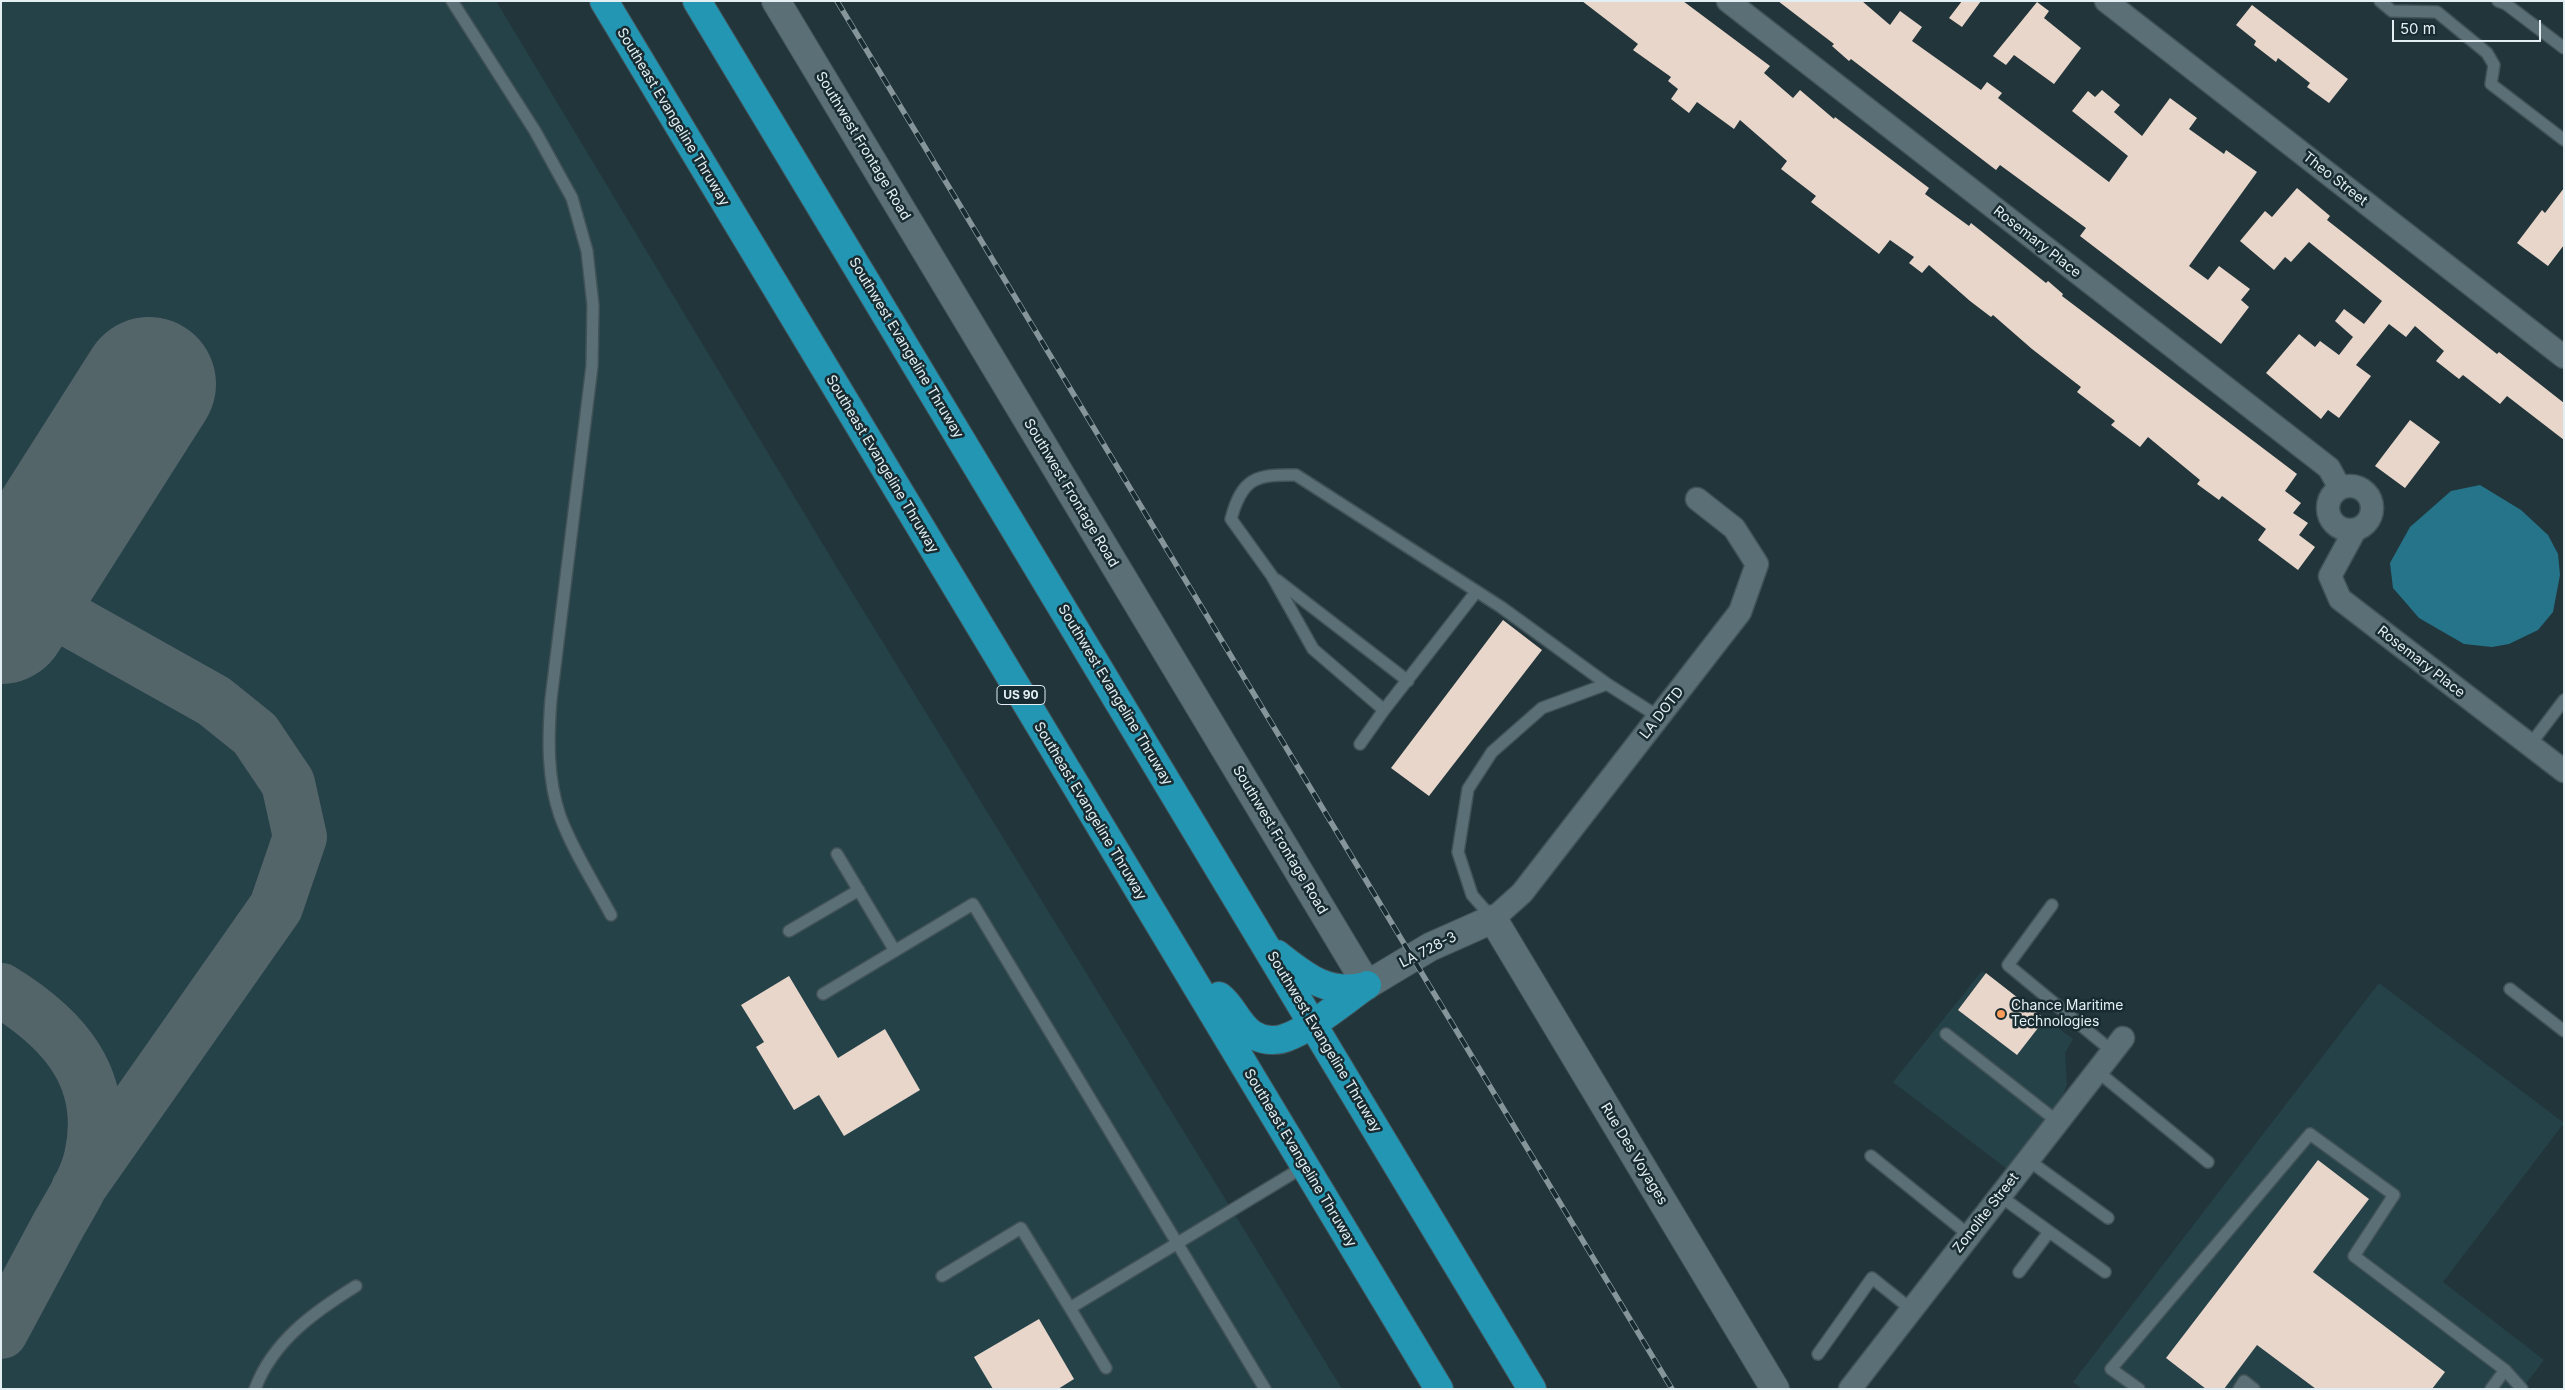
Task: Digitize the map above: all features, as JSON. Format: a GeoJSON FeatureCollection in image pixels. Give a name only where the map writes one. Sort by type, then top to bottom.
{"type":"FeatureCollection","features":[{"type":"Feature","properties":{"kind":"highway","name":"Southeast Evangeline Thruway"},"geometry":{"type":"LineString","coordinates":[[604,1],[1439,1389]]}},
{"type":"Feature","properties":{"kind":"highway","name":"Southwest Evangeline Thruway"},"geometry":{"type":"LineString","coordinates":[[697,1],[1532,1389]]}},
{"type":"Feature","properties":{"kind":"highway"},"geometry":{"type":"LineString","coordinates":[[1267,946],[1316,982],[1351,990],[1367,985]]}},
{"type":"Feature","properties":{"kind":"highway"},"geometry":{"type":"LineString","coordinates":[[1186,971],[1223,998],[1242,1026],[1261,1038],[1273,1040],[1285,1038],[1367,985]]}},
{"type":"Feature","properties":{"kind":"main road","name":"Southwest Frontage Road"},"geometry":{"type":"LineString","coordinates":[[776,1],[1367,985]]}},
{"type":"Feature","properties":{"kind":"main road","name":"LA 728-3"},"geometry":{"type":"LineString","coordinates":[[1367,985],[1430,947],[1493,919]]}},
{"type":"Feature","properties":{"kind":"main road","name":"Rue Des Voyages"},"geometry":{"type":"LineString","coordinates":[[1493,919],[1774,1389]]}},
{"type":"Feature","properties":{"kind":"street","name":"Rosemary Place"},"geometry":{"type":"LineString","coordinates":[[1728,1],[2329,468],[2340,488],[2347,486],[2362,489],[2371,501],[2371,516],[2367,522],[2354,530],[2330,576],[2340,599],[2564,771]]}},
{"type":"Feature","properties":{"kind":"street","name":"Theo Street"},"geometry":{"type":"LineString","coordinates":[[2106,1],[2564,357]]}},
{"type":"Feature","properties":{"kind":"street"},"geometry":{"type":"LineString","coordinates":[[2340,488],[2334,492],[2327,505],[2329,519],[2340,529],[2354,530]]}},
{"type":"Feature","properties":{"kind":"street","name":"LA DOTD"},"geometry":{"type":"LineString","coordinates":[[1493,919],[1522,893],[1740,612],[1757,564],[1734,528],[1697,499]]}},
{"type":"Feature","properties":{"kind":"street","name":"Zonolite Street"},"geometry":{"type":"LineString","coordinates":[[1850,1389],[2118,1045]]}},
{"type":"Feature","properties":{"kind":"lane"},"geometry":{"type":"LineString","coordinates":[[452,1],[535,131],[572,198],[587,251],[593,305],[592,366],[551,698],[548,742],[551,778],[560,816],[611,916]]}},
{"type":"Feature","properties":{"kind":"lane"},"geometry":{"type":"LineString","coordinates":[[2380,1],[2392,10],[2440,6],[2487,53],[2494,65],[2491,84],[2564,140]]}},
{"type":"Feature","properties":{"kind":"lane"},"geometry":{"type":"LineString","coordinates":[[2498,1],[2506,4],[2564,48]]}},
{"type":"Feature","properties":{"kind":"lane"},"geometry":{"type":"LineString","coordinates":[[1384,710],[1313,649],[1272,576],[1231,519],[1237,498],[1252,480],[1274,474],[1296,475],[1476,592],[1606,684],[1659,717]]}},
{"type":"Feature","properties":{"kind":"lane"},"geometry":{"type":"LineString","coordinates":[[1272,576],[1408,681]]}},
{"type":"Feature","properties":{"kind":"lane"},"geometry":{"type":"LineString","coordinates":[[1360,744],[1384,710],[1476,592]]}},
{"type":"Feature","properties":{"kind":"lane"},"geometry":{"type":"LineString","coordinates":[[1493,919],[1472,895],[1458,852],[1468,789],[1492,752],[1542,708],[1606,684]]}},
{"type":"Feature","properties":{"kind":"lane"},"geometry":{"type":"LineString","coordinates":[[2530,745],[2562,706]]}},
{"type":"Feature","properties":{"kind":"lane"},"geometry":{"type":"LineString","coordinates":[[837,854],[896,951]]}},
{"type":"Feature","properties":{"kind":"lane"},"geometry":{"type":"LineString","coordinates":[[789,931],[858,890]]}},
{"type":"Feature","properties":{"kind":"lane"},"geometry":{"type":"LineString","coordinates":[[823,994],[973,904],[1265,1389]]}},
{"type":"Feature","properties":{"kind":"lane"},"geometry":{"type":"LineString","coordinates":[[2052,905],[2008,965],[2118,1045]]}},
{"type":"Feature","properties":{"kind":"lane"},"geometry":{"type":"LineString","coordinates":[[2510,989],[2564,1031]]}},
{"type":"Feature","properties":{"kind":"lane"},"geometry":{"type":"LineString","coordinates":[[1946,1034],[2058,1122]]}},
{"type":"Feature","properties":{"kind":"lane"},"geometry":{"type":"LineString","coordinates":[[2097,1071],[2208,1162]]}},
{"type":"Feature","properties":{"kind":"lane"},"geometry":{"type":"LineString","coordinates":[[2139,1389],[2112,1369],[2310,1134],[2394,1195],[2354,1256],[2505,1370],[2522,1389]]}},
{"type":"Feature","properties":{"kind":"lane"},"geometry":{"type":"LineString","coordinates":[[1871,1156],[1969,1235]]}},
{"type":"Feature","properties":{"kind":"lane"},"geometry":{"type":"LineString","coordinates":[[2028,1160],[2108,1218]]}},
{"type":"Feature","properties":{"kind":"lane"},"geometry":{"type":"LineString","coordinates":[[1070,1308],[1305,1166]]}},
{"type":"Feature","properties":{"kind":"lane"},"geometry":{"type":"LineString","coordinates":[[2000,1196],[2105,1272]]}},
{"type":"Feature","properties":{"kind":"lane"},"geometry":{"type":"LineString","coordinates":[[942,1276],[1022,1228],[1106,1368]]}},
{"type":"Feature","properties":{"kind":"lane"},"geometry":{"type":"LineString","coordinates":[[2019,1272],[2049,1232]]}},
{"type":"Feature","properties":{"kind":"lane"},"geometry":{"type":"LineString","coordinates":[[1818,1354],[1872,1278],[1912,1310]]}},
{"type":"Feature","properties":{"kind":"lane"},"geometry":{"type":"LineString","coordinates":[[255,1389],[260,1374],[284,1339],[324,1306],[356,1286]]}},
{"type":"Feature","properties":{"kind":"lane"},"geometry":{"type":"LineString","coordinates":[[2492,1389],[2505,1370]]}},
{"type":"Feature","properties":{"kind":"lane"},"geometry":{"type":"LineString","coordinates":[[2239,1389],[2244,1381],[2254,1389]]}},
{"type":"Feature","properties":{"kind":"shaded area"},"geometry":{"type":"Polygon","coordinates":[[[1,1],[496,1],[839,571],[1342,1389],[1,1389],[1,1]]]}},
{"type":"Feature","properties":{"kind":"shaded area"},"geometry":{"type":"Polygon","coordinates":[[[1982,971],[2073,1039],[2065,1053],[2067,1085],[2061,1099],[2007,1169],[1893,1082],[1982,971]]]}},
{"type":"Feature","properties":{"kind":"shaded area"},"geometry":{"type":"Polygon","coordinates":[[[2379,983],[2564,1123],[2443,1282],[2544,1360],[2522,1389],[2082,1389],[2073,1382],[2379,983]]]}},
{"type":"Feature","properties":{"kind":"water"},"geometry":{"type":"Polygon","coordinates":[[[2480,485],[2521,510],[2548,535],[2558,554],[2560,575],[2553,612],[2538,630],[2509,644],[2492,647],[2464,644],[2419,618],[2393,588],[2390,563],[2410,527],[2451,491],[2480,485]]]}},
{"type":"Feature","properties":{"kind":"building"},"geometry":{"type":"Polygon","coordinates":[[[1582,1],[1683,1],[1770,66],[1764,73],[1793,98],[1800,90],[1834,119],[1835,117],[1929,188],[1925,194],[1969,226],[1971,223],[2046,283],[2048,281],[2063,294],[2062,296],[2297,474],[2285,491],[2301,503],[2293,513],[2308,523],[2299,535],[2315,547],[2298,570],[2258,540],[2266,529],[2222,496],[2219,500],[2197,484],[2200,480],[2148,437],[2140,447],[2111,425],[2115,421],[2077,392],[2081,387],[2032,349],[1993,315],[1991,317],[1970,301],[1929,265],[1922,273],[1909,263],[1914,257],[1890,240],[1879,254],[1811,202],[1816,196],[1781,169],[1787,161],[1740,120],[1734,129],[1697,102],[1689,113],[1671,99],[1678,89],[1668,81],[1671,77],[1633,50],[1638,44],[1582,1]]]}},
{"type":"Feature","properties":{"kind":"building"},"geometry":{"type":"Polygon","coordinates":[[[1778,1],[1862,1],[1890,25],[1900,11],[1922,27],[1912,41],[1981,90],[1987,82],[2002,93],[1998,98],[2109,182],[2128,156],[2072,111],[2088,91],[2095,97],[2102,90],[2120,105],[2114,112],[2142,136],[2170,98],[2197,118],[2189,129],[2224,154],[2226,150],[2257,172],[2189,266],[2208,280],[2219,266],[2250,289],[2241,300],[2249,307],[2221,344],[2080,236],[2086,228],[2000,165],[1996,170],[1851,59],[1849,61],[1832,46],[1834,44],[1778,1]]]}},
{"type":"Feature","properties":{"kind":"building"},"geometry":{"type":"Polygon","coordinates":[[[1962,1],[1981,1],[1962,27],[1949,18],[1962,1]]]}},
{"type":"Feature","properties":{"kind":"building"},"geometry":{"type":"Polygon","coordinates":[[[2037,2],[2049,11],[2044,18],[2081,48],[2054,84],[2014,55],[2006,65],[1993,56],[2037,2]]]}},
{"type":"Feature","properties":{"kind":"building"},"geometry":{"type":"Polygon","coordinates":[[[2252,5],[2348,79],[2329,103],[2307,87],[2310,83],[2278,58],[2276,62],[2254,45],[2256,41],[2236,25],[2252,5]]]}},
{"type":"Feature","properties":{"kind":"building"},"geometry":{"type":"Polygon","coordinates":[[[2297,188],[2330,216],[2327,220],[2497,354],[2499,352],[2564,403],[2564,440],[2507,396],[2500,404],[2463,375],[2459,379],[2436,361],[2444,351],[2415,326],[2406,337],[2389,324],[2356,365],[2371,376],[2339,418],[2328,410],[2321,419],[2266,373],[2299,334],[2315,347],[2320,341],[2339,355],[2353,337],[2335,321],[2344,309],[2364,324],[2382,301],[2309,242],[2291,262],[2285,257],[2274,270],[2240,241],[2265,211],[2272,217],[2297,188]]]}},
{"type":"Feature","properties":{"kind":"building"},"geometry":{"type":"Polygon","coordinates":[[[2564,188],[2564,245],[2548,266],[2517,243],[2542,210],[2545,213],[2564,188]]]}},
{"type":"Feature","properties":{"kind":"building"},"geometry":{"type":"Polygon","coordinates":[[[2410,420],[2440,442],[2405,488],[2375,466],[2410,420]]]}},
{"type":"Feature","properties":{"kind":"building"},"geometry":{"type":"Polygon","coordinates":[[[1503,620],[1542,650],[1429,796],[1391,768],[1503,620]]]}},
{"type":"Feature","properties":{"kind":"building","name":"Chance Maritime Technologies"},"geometry":{"type":"Polygon","coordinates":[[[1986,973],[2045,1019],[2017,1055],[1958,1010],[1986,973]]]}},
{"type":"Feature","properties":{"kind":"building"},"geometry":{"type":"Polygon","coordinates":[[[789,976],[838,1058],[885,1029],[920,1090],[844,1136],[819,1095],[794,1110],[756,1047],[764,1042],[741,1005],[789,976]]]}},
{"type":"Feature","properties":{"kind":"building"},"geometry":{"type":"Polygon","coordinates":[[[2318,1160],[2369,1199],[2313,1272],[2445,1372],[2432,1389],[2316,1389],[2257,1345],[2224,1389],[2206,1389],[2166,1358],[2318,1160]]]}},
{"type":"Feature","properties":{"kind":"building"},"geometry":{"type":"Polygon","coordinates":[[[1039,1319],[1074,1379],[1058,1389],[993,1389],[974,1357],[1039,1319]]]}},
{"type":"Feature","properties":{"kind":"taxiway"},"geometry":{"type":"LineString","coordinates":[[18,591],[214,701],[255,734],[288,783],[300,837],[276,907],[78,1189]]}},
{"type":"Feature","properties":{"kind":"taxiway"},"geometry":{"type":"LineString","coordinates":[[1,990],[44,1021],[76,1058],[87,1079],[93,1103],[95,1129],[91,1157],[75,1197],[1,1332]]}},
{"type":"Feature","properties":{"kind":"runway"},"geometry":{"type":"LineString","coordinates":[[1,617],[149,384]]}},
{"type":"Feature","properties":{"kind":"railway"},"geometry":{"type":"LineString","coordinates":[[837,1],[1672,1389]]}},
{"type":"Feature","properties":{"kind":"place","name":"Chance Maritime Technologies"},"geometry":{"type":"Point","coordinates":[2001,1014]}}]}
